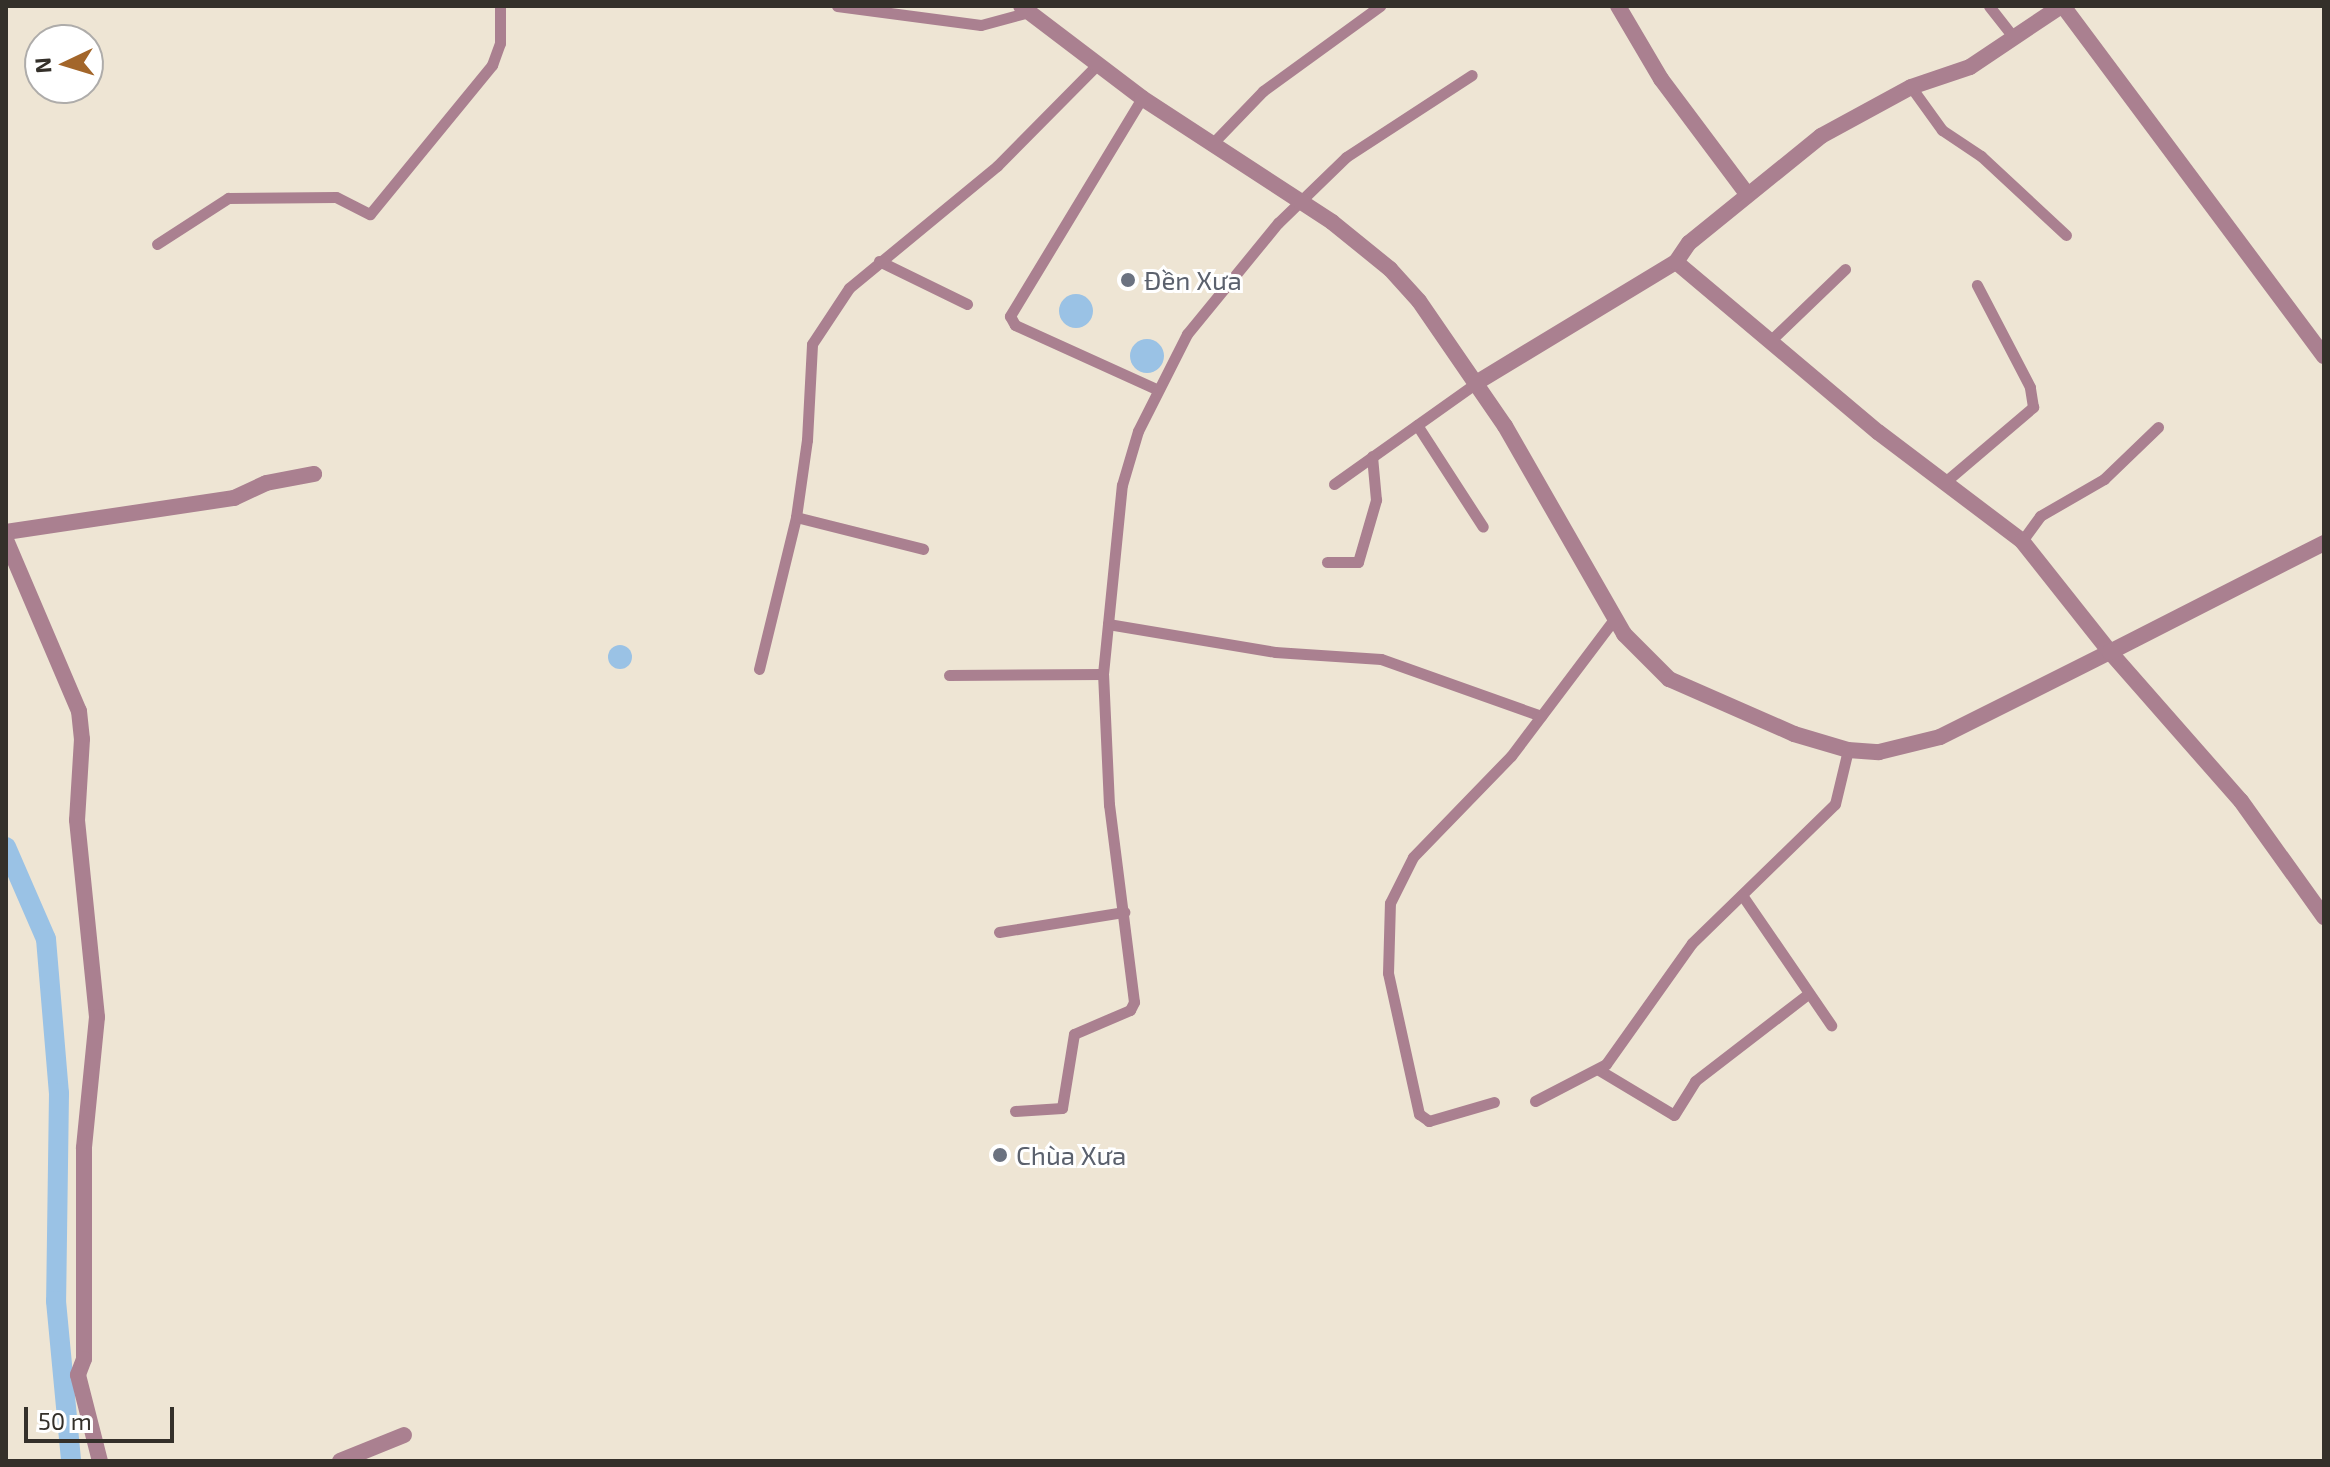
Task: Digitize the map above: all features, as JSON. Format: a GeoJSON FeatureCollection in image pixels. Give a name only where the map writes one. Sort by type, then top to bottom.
{"type":"FeatureCollection","features":[{"type":"Feature","properties":{"kind":"street"},"geometry":{"type":"LineString","coordinates":[[1618,6],[1661,79],[1747,194]]}},
{"type":"Feature","properties":{"kind":"street"},"geometry":{"type":"LineString","coordinates":[[1476,383],[1676,262],[1689,243],[1812,141],[1911,87],[1970,67],[2062,6],[2324,356]]}},
{"type":"Feature","properties":{"kind":"street"},"geometry":{"type":"LineString","coordinates":[[1025,9],[1142,98],[1300,200],[1390,269],[1419,301],[1476,383],[1595,576],[1615,618],[1644,659],[1681,688],[1794,734],[1848,750],[1898,750],[1930,741],[2324,543]]}},
{"type":"Feature","properties":{"kind":"street"},"geometry":{"type":"LineString","coordinates":[[1676,262],[1770,341],[2022,541],[2110,652],[2241,801],[2324,917]]}},
{"type":"Feature","properties":{"kind":"street"},"geometry":{"type":"LineString","coordinates":[[6,532],[234,498],[266,483],[314,474]]}},
{"type":"Feature","properties":{"kind":"street"},"geometry":{"type":"LineString","coordinates":[[6,540],[79,711],[82,739],[77,820],[97,1017],[84,1148],[84,1359],[78,1375],[100,1461]]}},
{"type":"Feature","properties":{"kind":"street"},"geometry":{"type":"LineString","coordinates":[[340,1461],[404,1435]]}},
{"type":"Feature","properties":{"kind":"lane"},"geometry":{"type":"LineString","coordinates":[[157,244],[228,198],[336,197],[370,214],[492,65],[500,43],[500,6]]}},
{"type":"Feature","properties":{"kind":"lane"},"geometry":{"type":"LineString","coordinates":[[837,6],[981,25],[1025,9]]}},
{"type":"Feature","properties":{"kind":"lane"},"geometry":{"type":"LineString","coordinates":[[1211,145],[1263,91],[1380,6]]}},
{"type":"Feature","properties":{"kind":"lane"},"geometry":{"type":"LineString","coordinates":[[1989,6],[2013,37]]}},
{"type":"Feature","properties":{"kind":"lane"},"geometry":{"type":"LineString","coordinates":[[759,669],[796,517],[807,440],[812,344],[838,302],[879,261],[997,166],[1098,64]]}},
{"type":"Feature","properties":{"kind":"lane"},"geometry":{"type":"LineString","coordinates":[[1015,1111],[1062,1108],[1074,1034],[1130,1010],[1134,1002],[1109,805],[1103,674],[1122,485],[1156,389],[1187,334],[1234,270],[1300,200],[1346,157],[1472,75]]}},
{"type":"Feature","properties":{"kind":"lane"},"geometry":{"type":"LineString","coordinates":[[1911,87],[1942,130],[1981,156],[2066,235]]}},
{"type":"Feature","properties":{"kind":"lane"},"geometry":{"type":"LineString","coordinates":[[1142,98],[1010,316],[1015,325],[1156,389]]}},
{"type":"Feature","properties":{"kind":"lane"},"geometry":{"type":"LineString","coordinates":[[879,261],[967,304]]}},
{"type":"Feature","properties":{"kind":"lane"},"geometry":{"type":"LineString","coordinates":[[1770,341],[1845,269]]}},
{"type":"Feature","properties":{"kind":"lane"},"geometry":{"type":"LineString","coordinates":[[1945,482],[2033,407],[2030,387],[1977,285]]}},
{"type":"Feature","properties":{"kind":"lane"},"geometry":{"type":"LineString","coordinates":[[1334,484],[1476,383]]}},
{"type":"Feature","properties":{"kind":"lane"},"geometry":{"type":"LineString","coordinates":[[1417,425],[1483,527]]}},
{"type":"Feature","properties":{"kind":"lane"},"geometry":{"type":"LineString","coordinates":[[2022,541],[2040,516],[2104,479],[2158,427]]}},
{"type":"Feature","properties":{"kind":"lane"},"geometry":{"type":"LineString","coordinates":[[1327,562],[1358,562],[1376,500],[1372,456]]}},
{"type":"Feature","properties":{"kind":"lane"},"geometry":{"type":"LineString","coordinates":[[796,517],[923,549]]}},
{"type":"Feature","properties":{"kind":"lane"},"geometry":{"type":"LineString","coordinates":[[1494,1102],[1429,1121],[1421,1117],[1388,973],[1385,933],[1390,903],[1413,857],[1511,756],[1615,618]]}},
{"type":"Feature","properties":{"kind":"lane"},"geometry":{"type":"LineString","coordinates":[[1108,624],[1275,652],[1381,659],[1541,716]]}},
{"type":"Feature","properties":{"kind":"lane"},"geometry":{"type":"LineString","coordinates":[[949,675],[1103,674]]}},
{"type":"Feature","properties":{"kind":"lane"},"geometry":{"type":"LineString","coordinates":[[1535,1101],[1599,1070],[1692,943],[1835,804],[1848,750]]}},
{"type":"Feature","properties":{"kind":"lane"},"geometry":{"type":"LineString","coordinates":[[1742,895],[1831,1025]]}},
{"type":"Feature","properties":{"kind":"lane"},"geometry":{"type":"LineString","coordinates":[[999,932],[1124,912]]}},
{"type":"Feature","properties":{"kind":"lane"},"geometry":{"type":"LineString","coordinates":[[1599,1070],[1674,1115],[1695,1081],[1808,994]]}},
{"type":"Feature","properties":{"kind":"water"},"geometry":{"type":"Polygon","coordinates":[[[1076,294],[1088,299],[1093,311],[1088,323],[1076,328],[1064,323],[1059,311],[1064,299],[1076,294]]]}},
{"type":"Feature","properties":{"kind":"water"},"geometry":{"type":"Polygon","coordinates":[[[1147,339],[1159,344],[1164,356],[1159,368],[1147,373],[1135,368],[1130,356],[1135,344],[1147,339]]]}},
{"type":"Feature","properties":{"kind":"water"},"geometry":{"type":"Polygon","coordinates":[[[620,645],[631,652],[632,657],[625,668],[620,669],[609,662],[608,657],[615,646],[620,645]]]}},
{"type":"Feature","properties":{"kind":"waterway"},"geometry":{"type":"LineString","coordinates":[[6,847],[46,939],[59,1093],[56,1301],[71,1461]]}},
{"type":"Feature","properties":{"kind":"place","name":"Đền Xưa"},"geometry":{"type":"Point","coordinates":[1128,280]}},
{"type":"Feature","properties":{"kind":"place","name":"Chùa Xưa"},"geometry":{"type":"Point","coordinates":[1000,1155]}}]}
